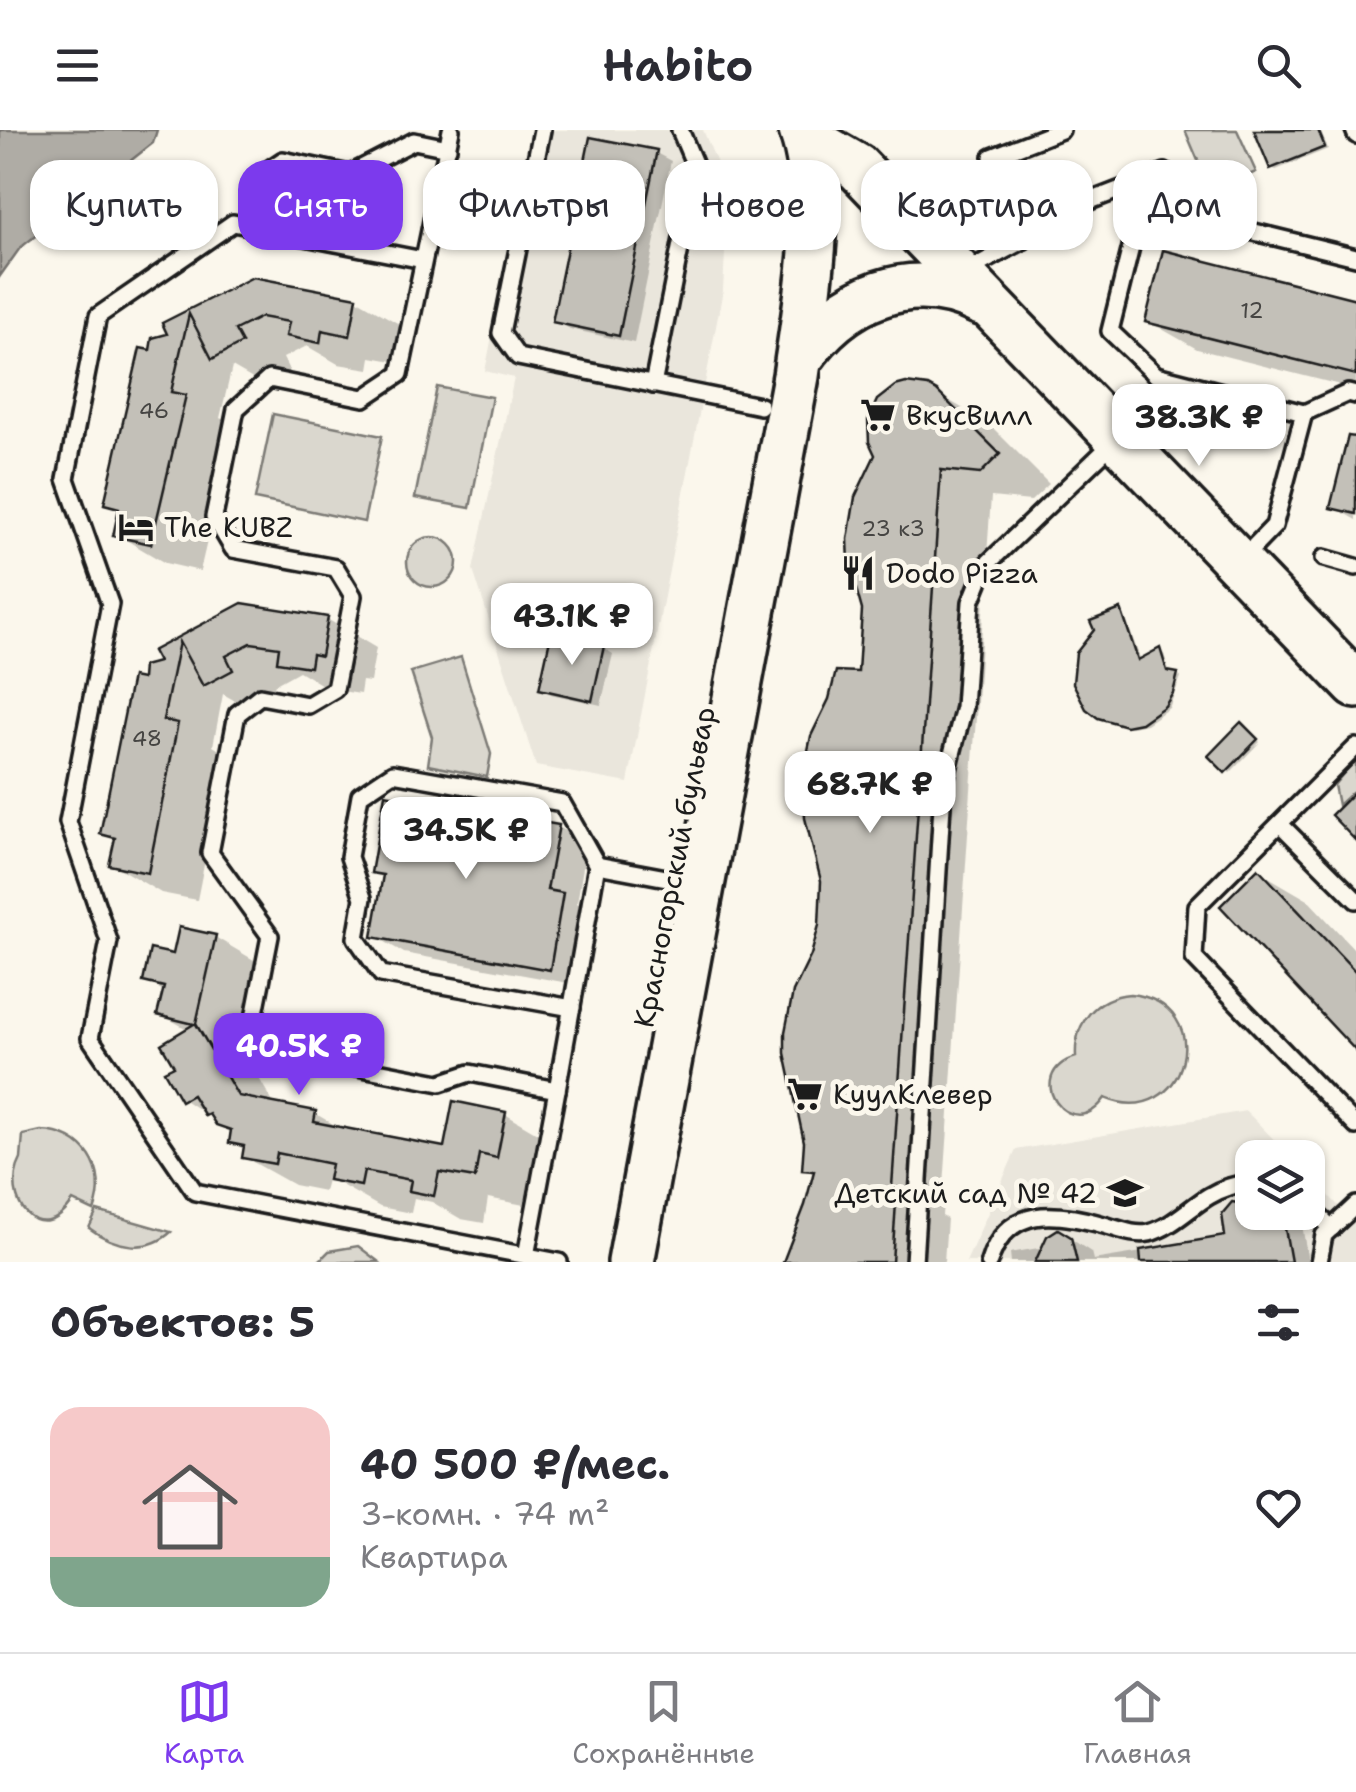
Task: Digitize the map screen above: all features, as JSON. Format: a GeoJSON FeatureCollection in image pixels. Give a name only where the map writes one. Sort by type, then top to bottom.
{"type":"FeatureCollection","features":[{"type":"Feature","properties":{"kind":"main road"},"geometry":{"type":"LineString","coordinates":[[806,148],[857,167],[1356,685]]}},
{"type":"Feature","properties":{"kind":"main road","name":"Красногорский бульвар"},"geometry":{"type":"LineString","coordinates":[[631,1262],[799,358],[812,265],[806,148]]}},
{"type":"Feature","properties":{"kind":"main road","name":"Красногорский бульвар"},"geometry":{"type":"LineString","coordinates":[[600,1262],[806,148]]}},
{"type":"Feature","properties":{"kind":"main road"},"geometry":{"type":"LineString","coordinates":[[799,358],[832,319],[852,306],[900,287],[973,290]]}},
{"type":"Feature","properties":{"kind":"lane"},"geometry":{"type":"LineString","coordinates":[[451,130],[400,374],[364,398],[269,379],[236,409],[214,517],[233,549],[336,568],[353,596],[335,689],[308,705],[260,696],[237,714],[210,852],[270,936],[255,1013],[279,1052],[440,1083],[470,1073],[557,1090]]}},
{"type":"Feature","properties":{"kind":"lane"},"geometry":{"type":"LineString","coordinates":[[542,130],[501,333],[518,358],[760,406]]}},
{"type":"Feature","properties":{"kind":"lane"},"geometry":{"type":"LineString","coordinates":[[653,385],[696,168],[680,130]]}},
{"type":"Feature","properties":{"kind":"lane"},"geometry":{"type":"LineString","coordinates":[[994,160],[992,156],[1062,130]]}},
{"type":"Feature","properties":{"kind":"lane"},"geometry":{"type":"LineString","coordinates":[[377,160],[414,141],[448,148]]}},
{"type":"Feature","properties":{"kind":"lane"},"geometry":{"type":"LineString","coordinates":[[1356,258],[1173,212],[1134,234],[1110,331],[1156,374],[1304,413],[1348,393],[1356,395]]}},
{"type":"Feature","properties":{"kind":"lane"},"geometry":{"type":"LineString","coordinates":[[238,225],[232,224],[98,316],[66,478],[110,604],[68,822],[109,941],[90,1038],[195,1192],[560,1262]]}},
{"type":"Feature","properties":{"kind":"lane"},"geometry":{"type":"LineString","coordinates":[[372,250],[424,260]]}},
{"type":"Feature","properties":{"kind":"lane"},"geometry":{"type":"LineString","coordinates":[[973,290],[1014,250]]}},
{"type":"Feature","properties":{"kind":"lane"},"geometry":{"type":"LineString","coordinates":[[1238,563],[1274,526],[1304,413]]}},
{"type":"Feature","properties":{"kind":"lane"},"geometry":{"type":"LineString","coordinates":[[914,1262],[944,789],[964,706],[971,602],[986,565],[1117,438]]}},
{"type":"Feature","properties":{"kind":"lane"},"geometry":{"type":"LineString","coordinates":[[1324,558],[1356,567]]}},
{"type":"Feature","properties":{"kind":"lane"},"geometry":{"type":"LineString","coordinates":[[1356,747],[1197,906],[1194,958],[1356,1126]]}},
{"type":"Feature","properties":{"kind":"lane"},"geometry":{"type":"LineString","coordinates":[[526,1256],[572,1008],[597,865],[562,804],[392,773],[360,795],[349,857],[364,898],[356,938],[381,974],[572,1008]]}},
{"type":"Feature","properties":{"kind":"lane"},"geometry":{"type":"LineString","coordinates":[[1280,824],[1356,900]]}},
{"type":"Feature","properties":{"kind":"lane"},"geometry":{"type":"LineString","coordinates":[[597,865],[672,878]]}},
{"type":"Feature","properties":{"kind":"lane"},"geometry":{"type":"LineString","coordinates":[[989,1262],[1003,1232],[1019,1221],[1063,1215],[1147,1234],[1166,1226],[1210,1195],[1235,1185]]}},
{"type":"Feature","properties":{"kind":"lane"},"geometry":{"type":"LineString","coordinates":[[1318,1262],[1324,1236],[1356,1205]]}},
{"type":"Feature","properties":{"kind":"lane"},"geometry":{"type":"LineString","coordinates":[[1325,1222],[1332,1228]]}},
{"type":"Feature","properties":{"kind":"shaded area"},"geometry":{"type":"Polygon","coordinates":[[[0,130],[157,130],[153,143],[131,160],[30,160],[30,240],[0,276],[0,130]]]}},
{"type":"Feature","properties":{"kind":"shaded area"},"geometry":{"type":"Polygon","coordinates":[[[534,130],[703,130],[716,160],[665,160],[665,250],[725,250],[723,290],[628,783],[536,766],[473,570],[514,378],[485,371],[510,250],[645,250],[645,160],[528,160],[534,130]]]}},
{"type":"Feature","properties":{"kind":"shaded area"},"geometry":{"type":"Polygon","coordinates":[[[1185,130],[1237,130],[1251,160],[1198,160],[1185,130]]]}},
{"type":"Feature","properties":{"kind":"shaded area"},"geometry":{"type":"Polygon","coordinates":[[[437,387],[492,397],[470,508],[415,498],[437,387]]]}},
{"type":"Feature","properties":{"kind":"shaded area"},"geometry":{"type":"Polygon","coordinates":[[[273,414],[382,436],[364,522],[255,499],[273,414]]]}},
{"type":"Feature","properties":{"kind":"shaded area"},"geometry":{"type":"Polygon","coordinates":[[[432,537],[449,545],[457,562],[449,579],[432,587],[415,579],[407,562],[415,545],[432,537]]]}},
{"type":"Feature","properties":{"kind":"shaded area"},"geometry":{"type":"Polygon","coordinates":[[[461,657],[491,754],[487,777],[428,765],[432,737],[411,672],[461,657]]]}},
{"type":"Feature","properties":{"kind":"shaded area"},"geometry":{"type":"Polygon","coordinates":[[[1356,758],[1356,796],[1352,792],[1338,805],[1334,785],[1356,758]]]}},
{"type":"Feature","properties":{"kind":"shaded area"},"geometry":{"type":"Polygon","coordinates":[[[1130,994],[1158,1002],[1176,1019],[1184,1040],[1182,1062],[1173,1082],[1156,1097],[1133,1104],[1105,1098],[1092,1111],[1078,1115],[1066,1111],[1051,1090],[1052,1077],[1059,1066],[1076,1057],[1083,1022],[1097,1006],[1130,994]]]}},
{"type":"Feature","properties":{"kind":"shaded area","name":"Детский сад № 42"},"geometry":{"type":"Polygon","coordinates":[[[1246,1111],[1274,1140],[1235,1140],[1235,1230],[1325,1230],[1325,1192],[1356,1224],[1356,1262],[966,1262],[1016,1150],[1246,1111]]]}},
{"type":"Feature","properties":{"kind":"shaded area"},"geometry":{"type":"Polygon","coordinates":[[[41,1131],[70,1138],[90,1156],[99,1181],[94,1211],[73,1201],[48,1221],[27,1214],[16,1189],[16,1174],[23,1135],[41,1131]]]}},
{"type":"Feature","properties":{"kind":"shaded area"},"geometry":{"type":"Polygon","coordinates":[[[97,1211],[171,1232],[141,1245],[109,1240],[89,1228],[97,1211]]]}},
{"type":"Feature","properties":{"kind":"shaded area"},"geometry":{"type":"Polygon","coordinates":[[[358,1246],[379,1262],[318,1262],[329,1251],[358,1246]]]}},
{"type":"Feature","properties":{"kind":"building"},"geometry":{"type":"Polygon","coordinates":[[[1254,130],[1318,130],[1325,147],[1270,169],[1254,130]]]}},
{"type":"Feature","properties":{"kind":"building"},"geometry":{"type":"Polygon","coordinates":[[[590,137],[657,150],[645,209],[645,160],[585,160],[590,137]]]}},
{"type":"Feature","properties":{"kind":"building"},"geometry":{"type":"Polygon","coordinates":[[[567,250],[637,250],[619,336],[552,322],[567,250]]]}},
{"type":"Feature","properties":{"kind":"building"},"geometry":{"type":"Polygon","coordinates":[[[1163,250],[1356,299],[1356,375],[1145,322],[1163,250]]]}},
{"type":"Feature","properties":{"kind":"building"},"geometry":{"type":"Polygon","coordinates":[[[253,277],[357,297],[350,336],[322,330],[320,343],[286,336],[289,322],[261,317],[235,330],[242,343],[212,359],[189,314],[171,392],[186,395],[151,544],[113,536],[119,508],[104,504],[140,348],[150,350],[152,338],[167,334],[162,323],[253,277]]]}},
{"type":"Feature","properties":{"kind":"building"},"geometry":{"type":"Polygon","coordinates":[[[906,383],[937,391],[1000,454],[980,474],[941,470],[892,1187],[897,1188],[892,1262],[783,1262],[814,1171],[802,1170],[804,1142],[785,1053],[793,992],[811,955],[819,925],[821,881],[805,818],[803,775],[811,736],[829,699],[836,671],[858,672],[862,610],[849,563],[848,539],[855,497],[875,455],[869,442],[868,420],[877,400],[906,383]]]}},
{"type":"Feature","properties":{"kind":"building"},"geometry":{"type":"Polygon","coordinates":[[[1348,436],[1356,437],[1356,514],[1330,508],[1348,436]]]}},
{"type":"Feature","properties":{"kind":"building"},"geometry":{"type":"Polygon","coordinates":[[[242,603],[328,617],[321,656],[312,654],[310,667],[277,662],[279,647],[251,643],[226,656],[233,670],[203,686],[179,642],[163,720],[178,723],[148,873],[109,865],[115,838],[100,834],[132,677],[142,679],[143,666],[158,662],[152,651],[242,603]]]}},
{"type":"Feature","properties":{"kind":"building"},"geometry":{"type":"Polygon","coordinates":[[[1121,609],[1138,660],[1160,648],[1167,671],[1178,673],[1165,706],[1141,723],[1126,726],[1098,718],[1086,709],[1073,683],[1076,653],[1094,630],[1090,621],[1121,609]]]}},
{"type":"Feature","properties":{"kind":"building"},"geometry":{"type":"Polygon","coordinates":[[[551,634],[604,646],[592,701],[539,689],[551,634]]]}},
{"type":"Feature","properties":{"kind":"building"},"geometry":{"type":"Polygon","coordinates":[[[1241,722],[1258,739],[1225,773],[1208,756],[1241,722]]]}},
{"type":"Feature","properties":{"kind":"building"},"geometry":{"type":"Polygon","coordinates":[[[1356,790],[1356,841],[1331,815],[1356,790]]]}},
{"type":"Feature","properties":{"kind":"building"},"geometry":{"type":"Polygon","coordinates":[[[385,794],[559,825],[547,890],[563,893],[550,970],[372,937],[383,875],[371,873],[385,794]]]}},
{"type":"Feature","properties":{"kind":"building"},"geometry":{"type":"Polygon","coordinates":[[[1258,868],[1356,972],[1356,1051],[1220,906],[1258,868]]]}},
{"type":"Feature","properties":{"kind":"building"},"geometry":{"type":"Polygon","coordinates":[[[179,927],[216,935],[196,1024],[238,1096],[316,1111],[314,1122],[444,1147],[453,1101],[506,1112],[497,1158],[479,1154],[475,1178],[439,1172],[434,1196],[409,1191],[411,1180],[364,1171],[361,1186],[328,1180],[331,1164],[277,1153],[275,1164],[242,1158],[244,1146],[229,1143],[231,1130],[216,1125],[209,1114],[205,1116],[192,1095],[181,1101],[164,1071],[174,1066],[161,1044],[194,1024],[157,1015],[164,987],[143,982],[150,949],[173,954],[179,927]]]}},
{"type":"Feature","properties":{"kind":"building"},"geometry":{"type":"Polygon","coordinates":[[[1235,1203],[1235,1230],[1285,1230],[1291,1262],[1141,1262],[1140,1250],[1225,1236],[1222,1214],[1235,1203]]]}},
{"type":"Feature","properties":{"kind":"building"},"geometry":{"type":"Polygon","coordinates":[[[1058,1229],[1071,1237],[1077,1262],[1035,1262],[1047,1236],[1058,1229]]]}},
{"type":"Feature","properties":{"kind":"place","name":"ВкусВилл"},"geometry":{"type":"Point","coordinates":[878,415]}},
{"type":"Feature","properties":{"kind":"place","name":"The KUBZ"},"geometry":{"type":"Point","coordinates":[136,527]}},
{"type":"Feature","properties":{"kind":"place","name":"Dodo Pizza"},"geometry":{"type":"Point","coordinates":[858,573]}},
{"type":"Feature","properties":{"kind":"place","name":"КуулКлевер"},"geometry":{"type":"Point","coordinates":[805,1094]}},
{"type":"Feature","properties":{"kind":"place","name":"Детский сад № 42"},"geometry":{"type":"Point","coordinates":[1125,1193]}}]}
